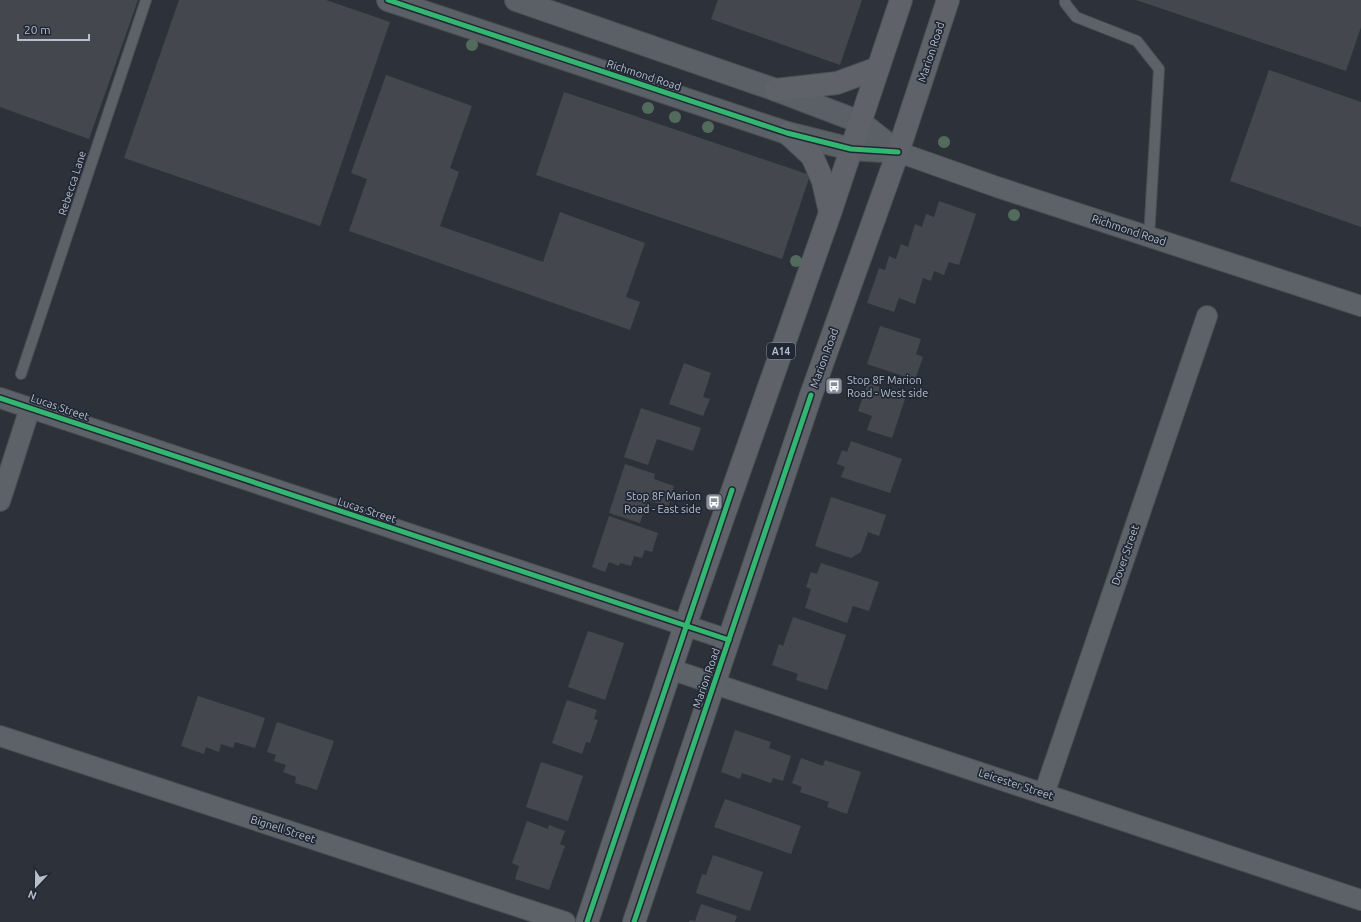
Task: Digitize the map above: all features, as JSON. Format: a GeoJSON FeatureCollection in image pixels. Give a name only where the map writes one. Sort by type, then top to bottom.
{"type":"FeatureCollection","features":[{"type":"Feature","properties":{"kind":"main road","name":"Richmond Road"},"geometry":{"type":"LineString","coordinates":[[388,0],[788,133],[851,149],[898,152]]}},
{"type":"Feature","properties":{"kind":"main road","name":"Richmond Road"},"geometry":{"type":"LineString","coordinates":[[516,0],[776,90],[860,122],[898,152]]}},
{"type":"Feature","properties":{"kind":"main road","name":"A14"},"geometry":{"type":"LineString","coordinates":[[587,922],[670,669],[830,213],[900,0]]}},
{"type":"Feature","properties":{"kind":"main road","name":"Marion Road"},"geometry":{"type":"LineString","coordinates":[[634,922],[811,394],[898,152],[948,0]]}},
{"type":"Feature","properties":{"kind":"main road"},"geometry":{"type":"LineString","coordinates":[[776,90],[837,83],[878,68]]}},
{"type":"Feature","properties":{"kind":"main road"},"geometry":{"type":"LineString","coordinates":[[788,133],[812,156],[823,181],[830,213]]}},
{"type":"Feature","properties":{"kind":"street","name":"Richmond Road"},"geometry":{"type":"LineString","coordinates":[[898,152],[1149,237],[1361,306]]}},
{"type":"Feature","properties":{"kind":"street","name":"Dover Street"},"geometry":{"type":"LineString","coordinates":[[1044,794],[1207,316]]}},
{"type":"Feature","properties":{"kind":"street","name":"Lucas Street"},"geometry":{"type":"LineString","coordinates":[[0,398],[729,640]]}},
{"type":"Feature","properties":{"kind":"street"},"geometry":{"type":"LineString","coordinates":[[0,501],[30,408]]}},
{"type":"Feature","properties":{"kind":"street","name":"Leicester Street"},"geometry":{"type":"LineString","coordinates":[[670,669],[1361,900]]}},
{"type":"Feature","properties":{"kind":"street","name":"Bignell Street"},"geometry":{"type":"LineString","coordinates":[[0,736],[565,922]]}},
{"type":"Feature","properties":{"kind":"lane","name":"Rebecca Lane"},"geometry":{"type":"LineString","coordinates":[[21,374],[146,0]]}},
{"type":"Feature","properties":{"kind":"lane"},"geometry":{"type":"LineString","coordinates":[[1064,0],[1076,17],[1137,41],[1159,69],[1149,237]]}},
{"type":"Feature","properties":{"kind":"building"},"geometry":{"type":"Polygon","coordinates":[[[0,0],[138,0],[89,139],[0,107],[0,0]]]}},
{"type":"Feature","properties":{"kind":"building"},"geometry":{"type":"Polygon","coordinates":[[[179,0],[326,0],[390,22],[320,226],[124,158],[179,0]]]}},
{"type":"Feature","properties":{"kind":"building"},"geometry":{"type":"Polygon","coordinates":[[[718,0],[862,0],[840,65],[711,19],[718,0]]]}},
{"type":"Feature","properties":{"kind":"building"},"geometry":{"type":"Polygon","coordinates":[[[1136,0],[1361,0],[1361,27],[1346,71],[1136,0]]]}},
{"type":"Feature","properties":{"kind":"building"},"geometry":{"type":"Polygon","coordinates":[[[1269,70],[1361,102],[1361,227],[1230,181],[1269,70]]]}},
{"type":"Feature","properties":{"kind":"building"},"geometry":{"type":"Polygon","coordinates":[[[386,75],[472,106],[450,168],[459,172],[440,226],[543,262],[560,212],[645,243],[626,297],[640,302],[630,330],[349,231],[367,179],[351,173],[386,75]]]}},
{"type":"Feature","properties":{"kind":"building"},"geometry":{"type":"Polygon","coordinates":[[[564,92],[810,175],[782,259],[536,175],[564,92]]]}},
{"type":"Feature","properties":{"kind":"building"},"geometry":{"type":"Polygon","coordinates":[[[939,201],[976,214],[959,265],[949,262],[944,275],[934,271],[931,281],[923,278],[915,304],[899,298],[894,312],[867,303],[879,268],[885,270],[889,256],[896,259],[901,244],[908,247],[915,224],[922,227],[926,214],[934,217],[939,201]]]}},
{"type":"Feature","properties":{"kind":"building"},"geometry":{"type":"Polygon","coordinates":[[[880,326],[921,339],[916,354],[923,357],[915,380],[867,364],[880,326]]]}},
{"type":"Feature","properties":{"kind":"building"},"geometry":{"type":"Polygon","coordinates":[[[684,363],[711,373],[703,397],[710,399],[703,416],[669,404],[684,363]]]}},
{"type":"Feature","properties":{"kind":"building"},"geometry":{"type":"Polygon","coordinates":[[[868,383],[906,396],[892,438],[867,430],[872,416],[858,411],[868,383]]]}},
{"type":"Feature","properties":{"kind":"building"},"geometry":{"type":"Polygon","coordinates":[[[641,408],[701,428],[693,451],[657,439],[648,465],[624,457],[641,408]]]}},
{"type":"Feature","properties":{"kind":"building"},"geometry":{"type":"Polygon","coordinates":[[[851,441],[902,459],[890,493],[841,477],[845,467],[837,464],[842,450],[847,452],[851,441]]]}},
{"type":"Feature","properties":{"kind":"building"},"geometry":{"type":"Polygon","coordinates":[[[625,464],[655,474],[654,479],[674,486],[668,507],[648,500],[640,523],[609,513],[625,464]]]}},
{"type":"Feature","properties":{"kind":"building"},"geometry":{"type":"Polygon","coordinates":[[[831,497],[886,515],[879,536],[868,532],[861,552],[851,558],[815,546],[831,497]]]}},
{"type":"Feature","properties":{"kind":"building"},"geometry":{"type":"Polygon","coordinates":[[[609,516],[658,533],[652,552],[645,550],[642,558],[634,556],[631,566],[620,563],[619,566],[609,562],[605,572],[592,567],[609,516]]]}},
{"type":"Feature","properties":{"kind":"building"},"geometry":{"type":"Polygon","coordinates":[[[821,563],[879,582],[869,611],[853,606],[847,623],[805,608],[811,589],[806,587],[811,572],[817,574],[821,563]]]}},
{"type":"Feature","properties":{"kind":"building"},"geometry":{"type":"Polygon","coordinates":[[[793,617],[846,635],[827,690],[796,680],[798,674],[772,665],[779,644],[783,646],[793,617]]]}},
{"type":"Feature","properties":{"kind":"building"},"geometry":{"type":"Polygon","coordinates":[[[588,631],[624,643],[605,700],[568,687],[588,631]]]}},
{"type":"Feature","properties":{"kind":"building"},"geometry":{"type":"Polygon","coordinates":[[[198,696],[265,718],[255,748],[235,742],[233,748],[221,744],[219,752],[206,747],[204,754],[181,746],[198,696]]]}},
{"type":"Feature","properties":{"kind":"building"},"geometry":{"type":"Polygon","coordinates":[[[567,700],[597,710],[594,719],[598,720],[590,743],[586,742],[582,754],[552,743],[567,700]]]}},
{"type":"Feature","properties":{"kind":"building"},"geometry":{"type":"Polygon","coordinates":[[[277,722],[334,741],[317,790],[295,783],[296,777],[283,772],[286,765],[274,761],[276,755],[267,752],[277,722]]]}},
{"type":"Feature","properties":{"kind":"building"},"geometry":{"type":"Polygon","coordinates":[[[735,730],[771,742],[769,748],[791,756],[783,781],[773,778],[771,783],[742,773],[740,779],[721,772],[735,730]]]}},
{"type":"Feature","properties":{"kind":"building"},"geometry":{"type":"Polygon","coordinates":[[[801,758],[823,766],[825,760],[861,772],[847,814],[827,807],[829,802],[800,792],[802,787],[792,783],[801,758]]]}},
{"type":"Feature","properties":{"kind":"building"},"geometry":{"type":"Polygon","coordinates":[[[541,762],[583,776],[568,821],[526,807],[541,762]]]}},
{"type":"Feature","properties":{"kind":"building"},"geometry":{"type":"Polygon","coordinates":[[[725,799],[801,826],[791,854],[714,827],[725,799]]]}},
{"type":"Feature","properties":{"kind":"building"},"geometry":{"type":"Polygon","coordinates":[[[527,821],[548,829],[549,825],[565,831],[560,844],[565,846],[549,890],[515,879],[519,866],[512,863],[527,821]]]}},
{"type":"Feature","properties":{"kind":"building"},"geometry":{"type":"Polygon","coordinates":[[[713,855],[763,872],[750,911],[696,893],[702,874],[706,875],[713,855]]]}},
{"type":"Feature","properties":{"kind":"building"},"geometry":{"type":"Polygon","coordinates":[[[701,904],[737,916],[735,922],[689,922],[690,920],[695,921],[701,904]]]}},
{"type":"Feature","properties":{"kind":"cycle path"},"geometry":{"type":"LineString","coordinates":[[388,0],[787,133],[851,149],[898,152]]}},
{"type":"Feature","properties":{"kind":"cycle path"},"geometry":{"type":"LineString","coordinates":[[634,922],[811,395]]}},
{"type":"Feature","properties":{"kind":"cycle path"},"geometry":{"type":"LineString","coordinates":[[0,398],[729,640]]}},
{"type":"Feature","properties":{"kind":"cycle path"},"geometry":{"type":"LineString","coordinates":[[587,922],[732,490]]}},
{"type":"Feature","properties":{"kind":"place","name":"Stop 8F Marion Road - West side"},"geometry":{"type":"Point","coordinates":[834,386]}},
{"type":"Feature","properties":{"kind":"place","name":"Stop 8F Marion Road - East side"},"geometry":{"type":"Point","coordinates":[714,502]}}]}
